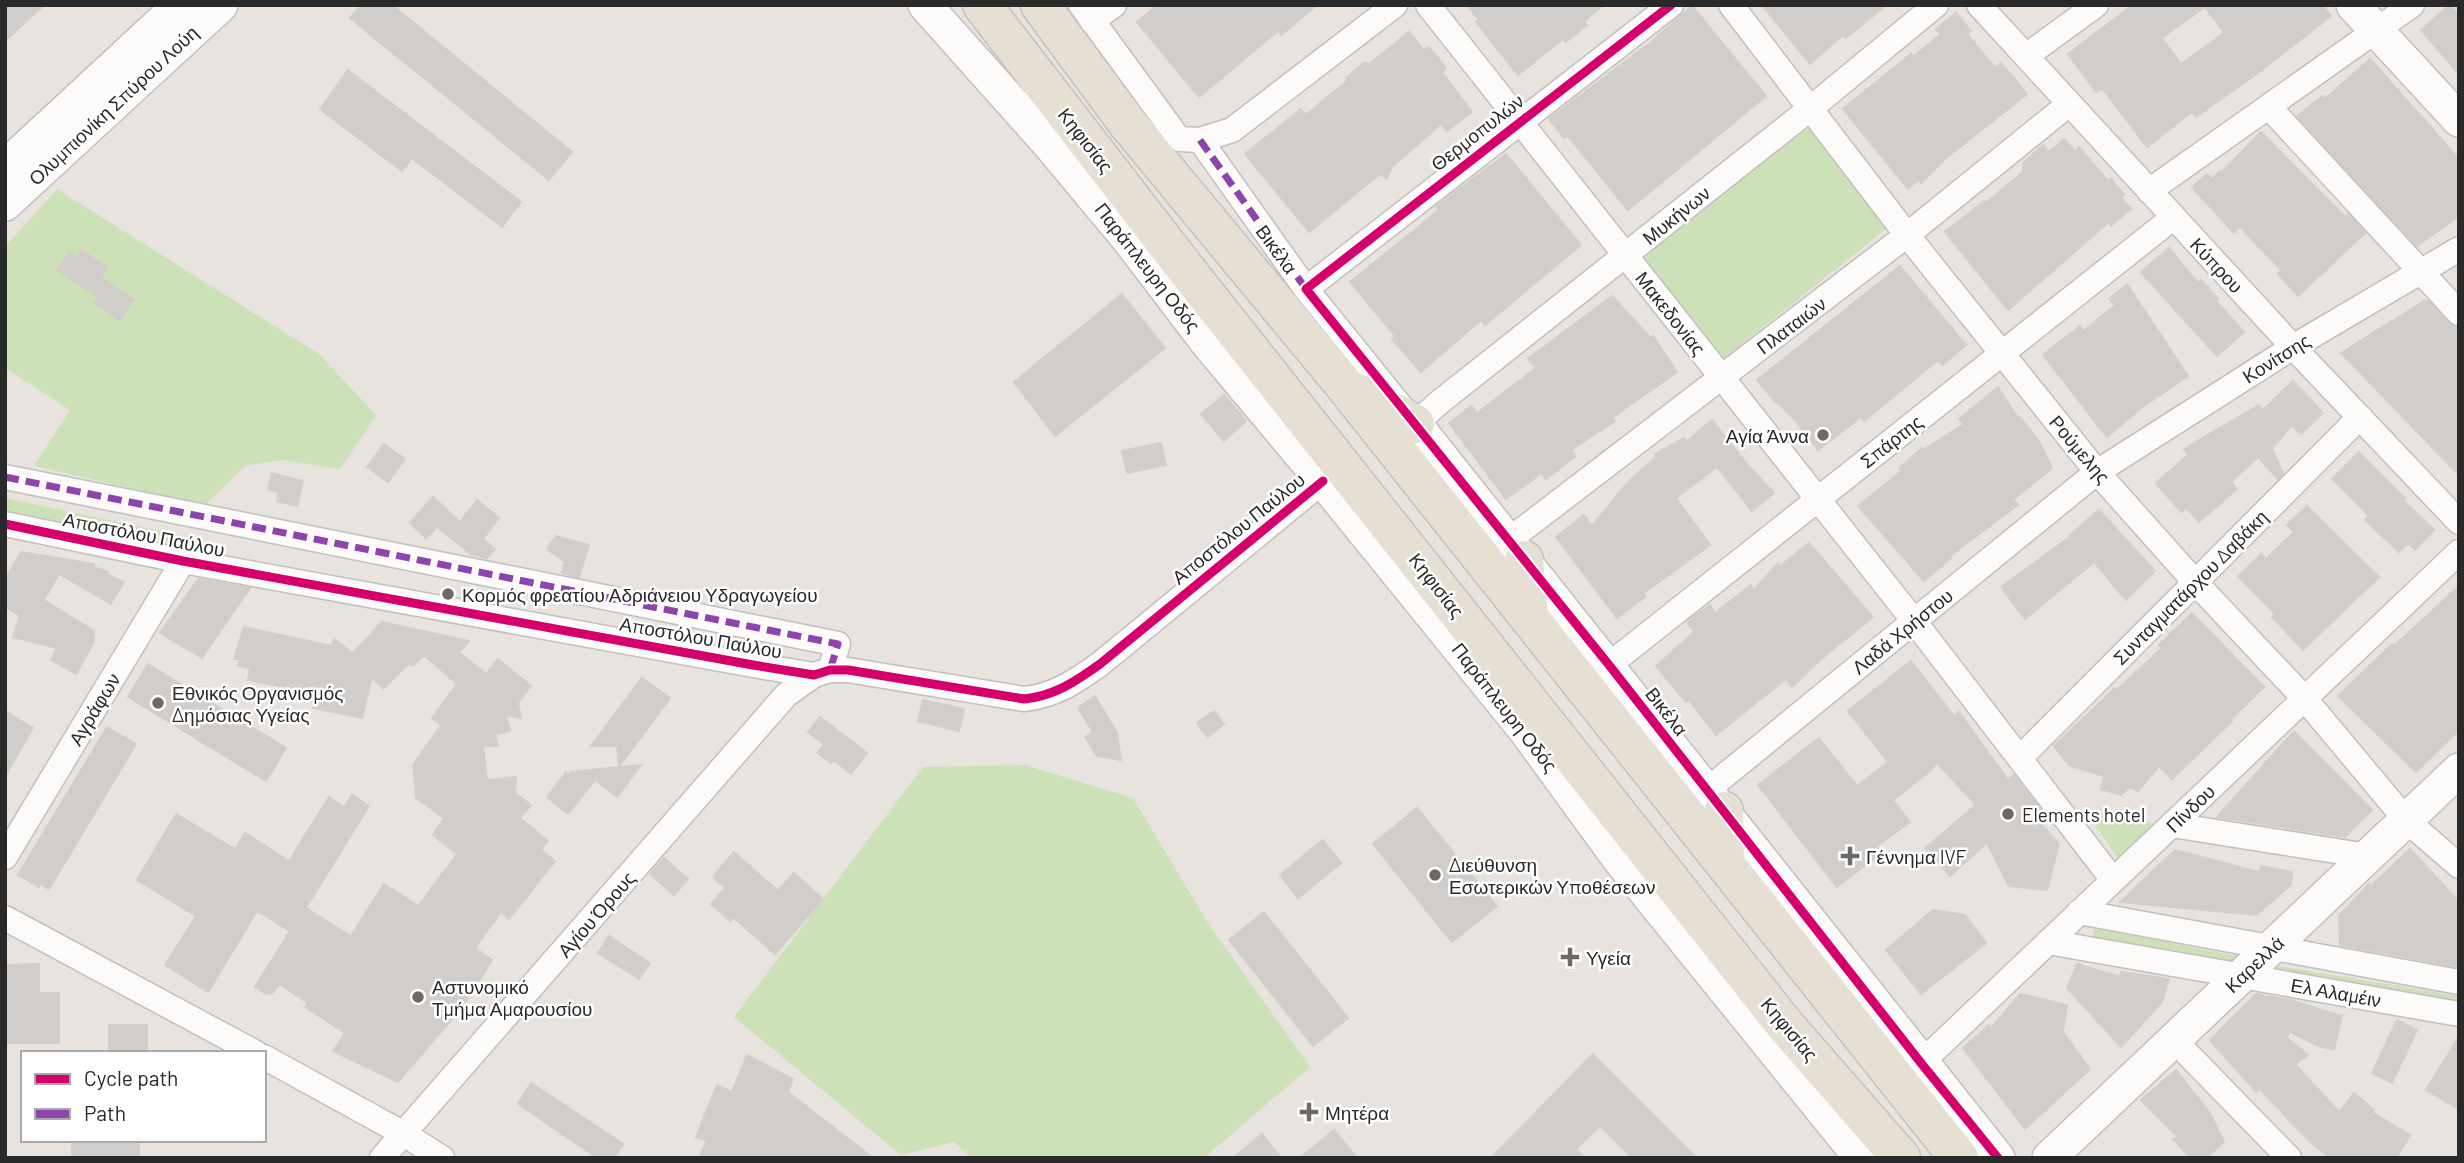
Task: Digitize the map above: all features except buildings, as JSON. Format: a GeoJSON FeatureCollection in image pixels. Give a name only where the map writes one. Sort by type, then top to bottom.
{"type":"FeatureCollection","features":[{"type":"Feature","properties":{"kind":"main road","name":"Κηφισίας"},"geometry":{"type":"LineString","coordinates":[[982,5],[1630,851],[1901,1158]]}},
{"type":"Feature","properties":{"kind":"main road"},"geometry":{"type":"LineString","coordinates":[[1040,5],[1128,124],[1344,385],[1959,1158]]}},
{"type":"Feature","properties":{"kind":"main road"},"geometry":{"type":"LineString","coordinates":[[1128,124],[1163,137],[1190,140]]}},
{"type":"Feature","properties":{"kind":"main road"},"geometry":{"type":"LineString","coordinates":[[1185,268],[1196,328]]}},
{"type":"Feature","properties":{"kind":"main road"},"geometry":{"type":"LineString","coordinates":[[1344,385],[1415,424]]}},
{"type":"Feature","properties":{"kind":"main road"},"geometry":{"type":"LineString","coordinates":[[1516,550],[1529,617]]}},
{"type":"Feature","properties":{"kind":"main road"},"geometry":{"type":"LineString","coordinates":[[1716,800],[1725,863]]}},
{"type":"Feature","properties":{"kind":"street","name":"Ολυμπιονίκη Σπύρου Λούη"},"geometry":{"type":"LineString","coordinates":[[5,167],[180,5]]}},
{"type":"Feature","properties":{"kind":"street","name":"Ολυμπιονίκη Σπύρου Λούη"},"geometry":{"type":"LineString","coordinates":[[5,204],[221,5]]}},
{"type":"Feature","properties":{"kind":"street","name":"Παράπλευρη Οδός"},"geometry":{"type":"LineString","coordinates":[[925,5],[1049,144],[1525,730],[1630,851],[1861,1158]]}},
{"type":"Feature","properties":{"kind":"street"},"geometry":{"type":"LineString","coordinates":[[1087,13],[1114,5]]}},
{"type":"Feature","properties":{"kind":"street"},"geometry":{"type":"LineString","coordinates":[[1190,140],[1232,130],[1395,5]]}},
{"type":"Feature","properties":{"kind":"street","name":"Μακεδονίας"},"geometry":{"type":"LineString","coordinates":[[1428,5],[1914,621],[2113,880]]}},
{"type":"Feature","properties":{"kind":"street","name":"Θερμοπυλών"},"geometry":{"type":"LineString","coordinates":[[1306,289],[1671,5]]}},
{"type":"Feature","properties":{"kind":"street","name":"Ρούμελης"},"geometry":{"type":"LineString","coordinates":[[1731,5],[2001,354],[2097,472],[2305,699],[2406,820],[2459,866]]}},
{"type":"Feature","properties":{"kind":"street","name":"Μυκήνων"},"geometry":{"type":"LineString","coordinates":[[1415,424],[1936,5]]}},
{"type":"Feature","properties":{"kind":"street","name":"Κύπρου"},"geometry":{"type":"LineString","coordinates":[[1979,5],[2292,347],[2459,522]]}},
{"type":"Feature","properties":{"kind":"street"},"geometry":{"type":"LineString","coordinates":[[2026,56],[2096,5]]}},
{"type":"Feature","properties":{"kind":"street"},"geometry":{"type":"LineString","coordinates":[[2353,5],[2459,120]]}},
{"type":"Feature","properties":{"kind":"street"},"geometry":{"type":"LineString","coordinates":[[2150,191],[2413,5]]}},
{"type":"Feature","properties":{"kind":"street","name":"Βικέλα"},"geometry":{"type":"LineString","coordinates":[[1087,13],[1609,665],[1998,1158]]}},
{"type":"Feature","properties":{"kind":"street","name":"Πλαταιών"},"geometry":{"type":"LineString","coordinates":[[1516,550],[1722,377],[1908,235],[2069,104]]}},
{"type":"Feature","properties":{"kind":"street"},"geometry":{"type":"LineString","coordinates":[[2269,107],[2459,313]]}},
{"type":"Feature","properties":{"kind":"street","name":"Σπάρτης"},"geometry":{"type":"LineString","coordinates":[[1609,665],[2174,218]]}},
{"type":"Feature","properties":{"kind":"street","name":"Κονίτσης"},"geometry":{"type":"LineString","coordinates":[[2097,472],[2292,347],[2459,249]]}},
{"type":"Feature","properties":{"kind":"street","name":"Συνταγματάρχου Δαβάκη"},"geometry":{"type":"LineString","coordinates":[[2020,758],[2360,416]]}},
{"type":"Feature","properties":{"kind":"street","name":"Λαδά Χρήστου"},"geometry":{"type":"LineString","coordinates":[[1716,800],[1914,621],[2097,472]]}},
{"type":"Feature","properties":{"kind":"street","name":"Αποστόλου Παύλου"},"geometry":{"type":"LineString","coordinates":[[5,477],[838,644],[822,672]]}},
{"type":"Feature","properties":{"kind":"street","name":"Αποστόλου Παύλου"},"geometry":{"type":"LineString","coordinates":[[5,524],[183,561],[822,672],[848,670],[1004,698],[1024,699],[1044,697],[1068,687],[1100,664],[1323,481]]}},
{"type":"Feature","properties":{"kind":"street","name":"Πίνδου"},"geometry":{"type":"LineString","coordinates":[[1921,1063],[2459,552]]}},
{"type":"Feature","properties":{"kind":"street","name":"Αγράφων"},"geometry":{"type":"LineString","coordinates":[[5,857],[183,561]]}},
{"type":"Feature","properties":{"kind":"street","name":"Αγίου Όρους"},"geometry":{"type":"LineString","coordinates":[[382,1158],[786,695],[822,672]]}},
{"type":"Feature","properties":{"kind":"street","name":"Καρελλά"},"geometry":{"type":"LineString","coordinates":[[2049,1158],[2459,770]]}},
{"type":"Feature","properties":{"kind":"street"},"geometry":{"type":"LineString","coordinates":[[2172,825],[2368,856]]}},
{"type":"Feature","properties":{"kind":"street","name":"Ελ Αλαμέιν"},"geometry":{"type":"LineString","coordinates":[[2079,912],[2459,982]]}},
{"type":"Feature","properties":{"kind":"street"},"geometry":{"type":"LineString","coordinates":[[5,918],[252,1051]]}},
{"type":"Feature","properties":{"kind":"street","name":"Ελ Αλαμέιν"},"geometry":{"type":"LineString","coordinates":[[2048,942],[2459,1014]]}},
{"type":"Feature","properties":{"kind":"street"},"geometry":{"type":"LineString","coordinates":[[2174,1040],[2289,1158]]}},
{"type":"Feature","properties":{"kind":"street"},"geometry":{"type":"LineString","coordinates":[[266,1058],[404,1134],[442,1158]]}},
{"type":"Feature","properties":{"kind":"green space"},"geometry":{"type":"Polygon","coordinates":[[[1805,122],[1886,229],[1723,359],[1637,254],[1805,122]]]}},
{"type":"Feature","properties":{"kind":"green space"},"geometry":{"type":"Polygon","coordinates":[[[57,189],[319,354],[376,415],[340,469],[282,460],[245,466],[205,505],[34,466],[70,410],[5,368],[5,247],[57,189]]]}},
{"type":"Feature","properties":{"kind":"green space"},"geometry":{"type":"Polygon","coordinates":[[[5,498],[203,540],[193,558],[5,520],[5,498]]]}},
{"type":"Feature","properties":{"kind":"green space"},"geometry":{"type":"Polygon","coordinates":[[[1025,765],[1133,798],[1208,923],[1310,1067],[1204,1158],[972,1158],[953,1142],[901,1155],[734,1017],[923,767],[1025,765]]]}},
{"type":"Feature","properties":{"kind":"green space"},"geometry":{"type":"Polygon","coordinates":[[[2086,812],[2166,825],[2124,867],[2086,812]]]}},
{"type":"Feature","properties":{"kind":"green space"},"geometry":{"type":"Polygon","coordinates":[[[2094,928],[2237,956],[2235,967],[2092,939],[2094,928]]]}},
{"type":"Feature","properties":{"kind":"green space"},"geometry":{"type":"Polygon","coordinates":[[[2272,965],[2459,996],[2459,1008],[2260,975],[2272,965]]]}},
{"type":"Feature","properties":{"kind":"marked path"},"geometry":{"type":"LineString","coordinates":[[1200,140],[1306,289]]}},
{"type":"Feature","properties":{"kind":"marked path"},"geometry":{"type":"LineString","coordinates":[[5,477],[838,644],[830,670]]}},
{"type":"Feature","properties":{"kind":"cycle path"},"geometry":{"type":"LineString","coordinates":[[1671,5],[1306,289],[1609,665],[1998,1158]]}},
{"type":"Feature","properties":{"kind":"cycle path"},"geometry":{"type":"LineString","coordinates":[[5,524],[183,561],[753,665],[814,675],[830,670],[848,670],[1024,699],[1045,695],[1064,687],[1100,664],[1323,481]]}},
{"type":"Feature","properties":{"kind":"place","name":"Αγία Άννα"},"geometry":{"type":"Point","coordinates":[1823,435]}},
{"type":"Feature","properties":{"kind":"place","name":"Κορμός φρεατίου Αδριάνειου Υδραγωγείου"},"geometry":{"type":"Point","coordinates":[448,594]}},
{"type":"Feature","properties":{"kind":"place","name":"Εθνικός Οργανισμός Δημόσιας Υγείας"},"geometry":{"type":"Point","coordinates":[158,703]}},
{"type":"Feature","properties":{"kind":"place","name":"Elements hotel"},"geometry":{"type":"Point","coordinates":[2008,814]}},
{"type":"Feature","properties":{"kind":"place","name":"Γέννημα IVF"},"geometry":{"type":"Point","coordinates":[1850,856]}},
{"type":"Feature","properties":{"kind":"place","name":"Διεύθυνση Εσωτερικών Υποθέσεων"},"geometry":{"type":"Point","coordinates":[1435,875]}},
{"type":"Feature","properties":{"kind":"place","name":"Υγεία"},"geometry":{"type":"Point","coordinates":[1570,957]}},
{"type":"Feature","properties":{"kind":"place","name":"Αστυνομικό Τμήμα Αμαρουσίου"},"geometry":{"type":"Point","coordinates":[418,997]}},
{"type":"Feature","properties":{"kind":"place","name":"Μητέρα"},"geometry":{"type":"Point","coordinates":[1309,1112]}}]}
